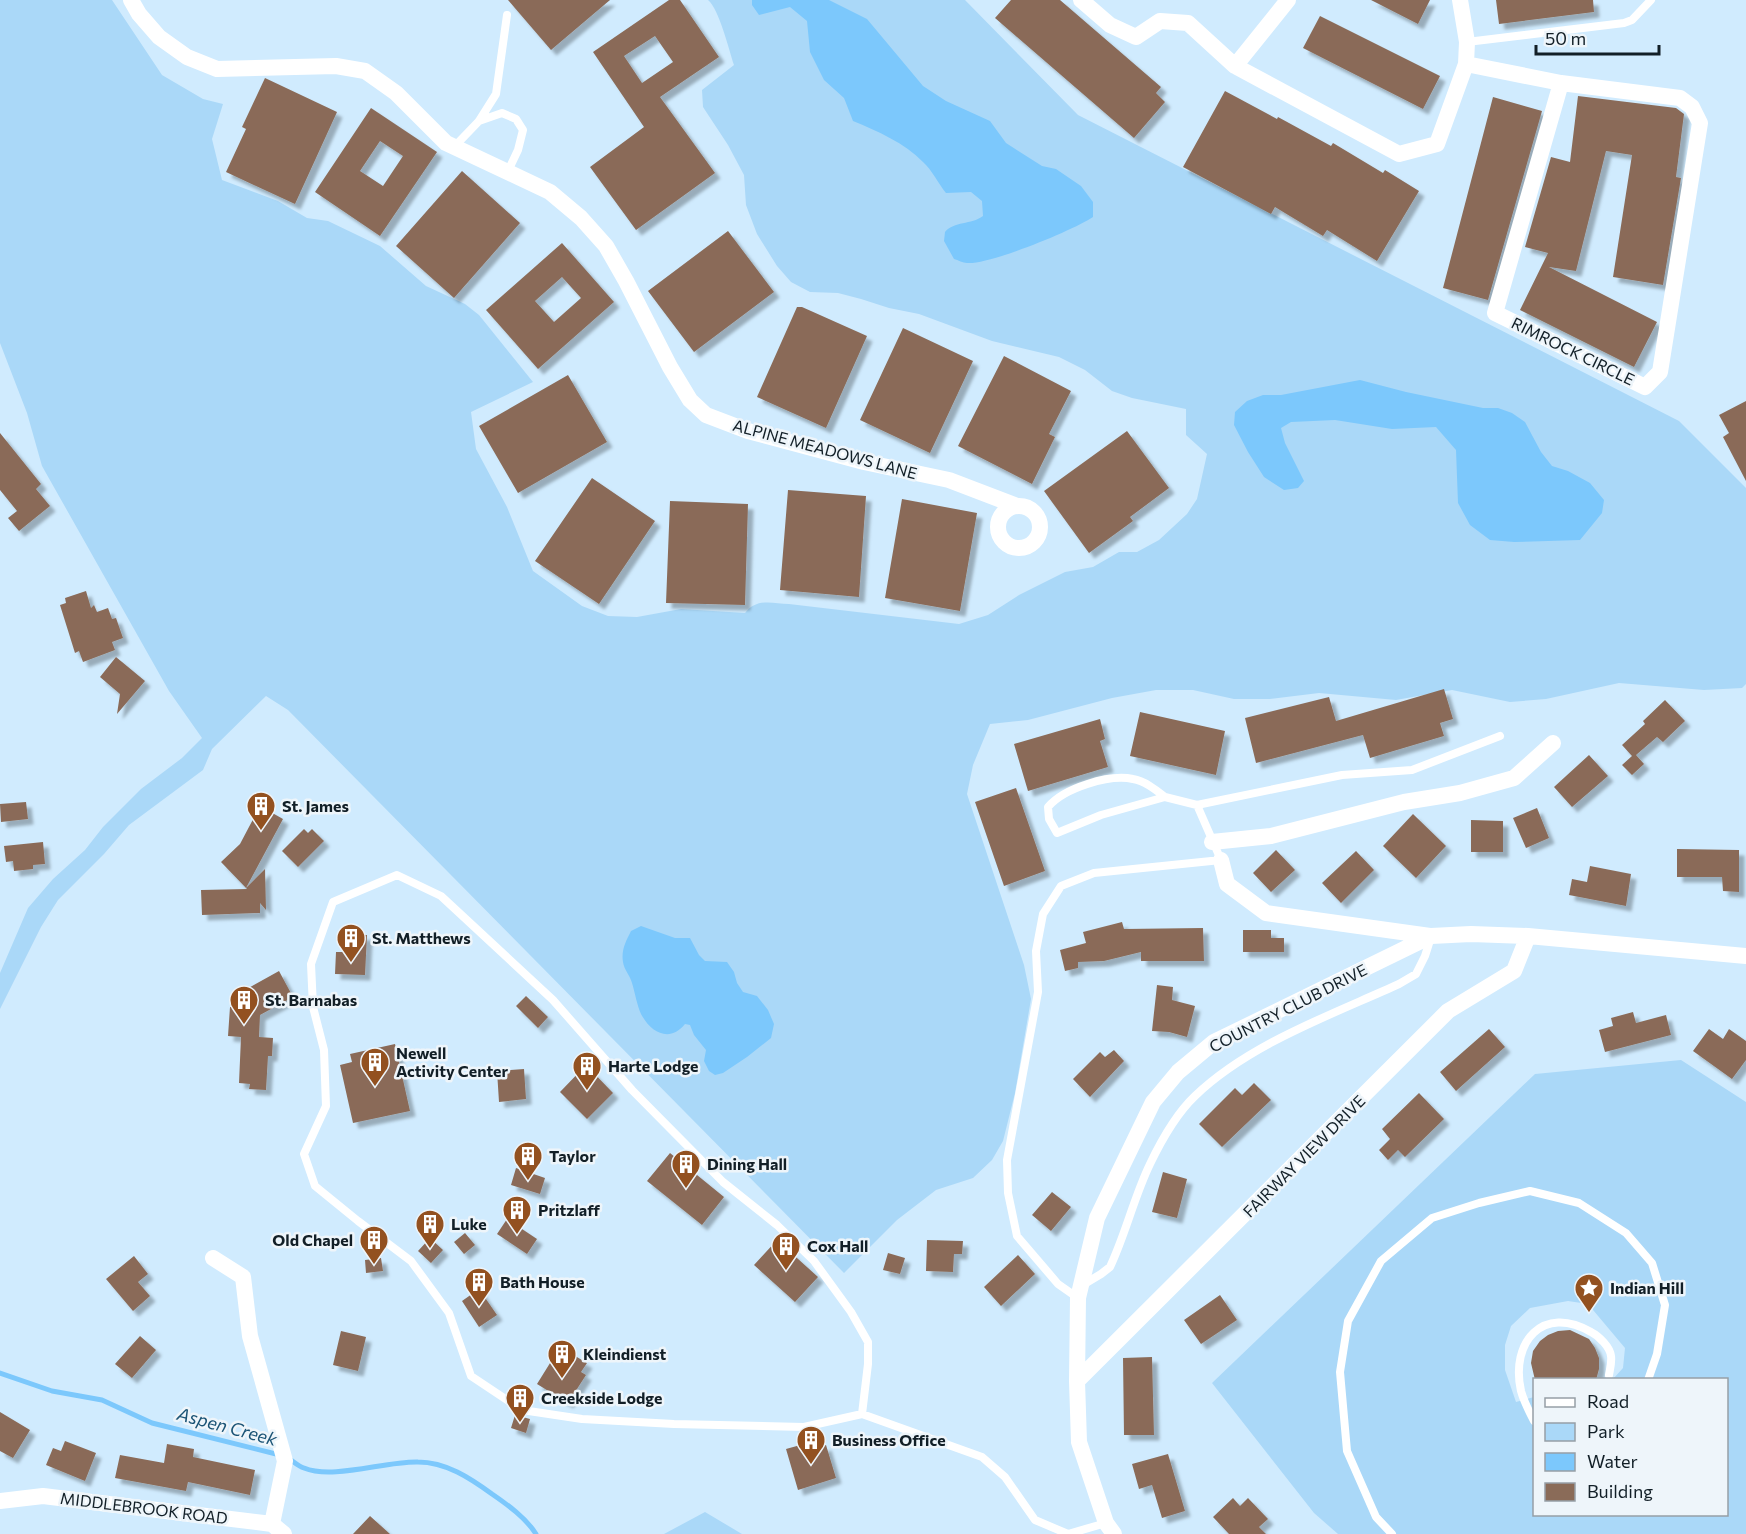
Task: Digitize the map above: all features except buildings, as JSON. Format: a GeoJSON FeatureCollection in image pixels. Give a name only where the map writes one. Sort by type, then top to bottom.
{"type":"FeatureCollection","features":[{"type":"Feature","properties":{"kind":"street","name":"ALPINE MEADOWS LANE"},"geometry":{"type":"LineString","coordinates":[[131,0],[139,14],[159,37],[187,57],[217,69],[336,66],[365,71],[396,93],[433,131],[454,147],[550,192],[580,218],[606,246],[627,281],[670,367],[690,400],[706,415],[748,432],[864,462],[949,480],[1017,506]]}},
{"type":"Feature","properties":{"kind":"street"},"geometry":{"type":"LineString","coordinates":[[1082,0],[1110,25],[1136,37],[1160,21],[1188,23],[1235,66],[1400,154],[1437,144],[1466,64],[1467,42],[1460,0]]}},
{"type":"Feature","properties":{"kind":"street"},"geometry":{"type":"LineString","coordinates":[[1235,66],[1288,0]]}},
{"type":"Feature","properties":{"kind":"street","name":"RIMROCK CIRCLE"},"geometry":{"type":"LineString","coordinates":[[1466,64],[1561,83],[1680,98],[1692,107],[1700,123],[1660,372],[1645,387],[1495,313],[1561,83]]}},
{"type":"Feature","properties":{"kind":"street"},"geometry":{"type":"LineString","coordinates":[[1212,842],[1271,836],[1404,802],[1460,793],[1503,781],[1514,777],[1553,743]]}},
{"type":"Feature","properties":{"kind":"street"},"geometry":{"type":"LineString","coordinates":[[1221,860],[1227,884],[1266,914],[1431,936]]}},
{"type":"Feature","properties":{"kind":"street","name":"COUNTRY CLUB DRIVE"},"geometry":{"type":"LineString","coordinates":[[1110,1529],[1079,1442],[1077,1381],[1079,1292],[1097,1218],[1153,1102],[1178,1072],[1214,1042],[1431,936],[1471,933],[1528,936],[1746,956]]}},
{"type":"Feature","properties":{"kind":"street","name":"FAIRWAY VIEW DRIVE"},"geometry":{"type":"LineString","coordinates":[[1077,1381],[1448,1011],[1514,971],[1528,936]]}},
{"type":"Feature","properties":{"kind":"street"},"geometry":{"type":"LineString","coordinates":[[213,1258],[243,1277],[249,1336],[285,1461],[278,1529]]}},
{"type":"Feature","properties":{"kind":"street","name":"MIDDLEBROOK ROAD"},"geometry":{"type":"LineString","coordinates":[[0,1502],[43,1496],[278,1529]]}},
{"type":"Feature","properties":{"kind":"lane"},"geometry":{"type":"LineString","coordinates":[[1467,42],[1624,23],[1632,20],[1651,0]]}},
{"type":"Feature","properties":{"kind":"lane"},"geometry":{"type":"LineString","coordinates":[[454,147],[479,122],[496,94],[507,15]]}},
{"type":"Feature","properties":{"kind":"lane"},"geometry":{"type":"LineString","coordinates":[[479,122],[502,113],[516,119],[523,130],[518,150],[508,171]]}},
{"type":"Feature","properties":{"kind":"lane"},"geometry":{"type":"LineString","coordinates":[[1165,797],[1101,815],[1057,833],[1049,819],[1048,807],[1054,800],[1097,781],[1121,777],[1136,779],[1165,797],[1197,805],[1342,775],[1412,770],[1500,736]]}},
{"type":"Feature","properties":{"kind":"lane"},"geometry":{"type":"LineString","coordinates":[[1197,805],[1221,860],[1094,873],[1061,886],[1043,914],[1036,951],[1038,992],[1007,1160],[1008,1193],[1017,1236],[1058,1284],[1079,1292],[1110,1267],[1150,1165],[1174,1122],[1194,1096],[1239,1060],[1416,974],[1431,936]]}},
{"type":"Feature","properties":{"kind":"lane"},"geometry":{"type":"LineString","coordinates":[[862,1414],[868,1364],[868,1342],[852,1312],[830,1281],[814,1261],[777,1225],[723,1182],[632,1090],[553,1000],[441,896],[397,875],[333,902],[311,964],[313,1007],[324,1050],[326,1106],[304,1154],[315,1186],[411,1261],[449,1313],[471,1376],[522,1410],[582,1419],[804,1427],[862,1414],[982,1457],[1005,1478],[1035,1520],[1068,1534],[1110,1529]]}},
{"type":"Feature","properties":{"kind":"lane"},"geometry":{"type":"LineString","coordinates":[[1392,1534],[1376,1517],[1347,1451],[1340,1372],[1348,1321],[1381,1261],[1432,1218],[1479,1203],[1530,1191],[1580,1203],[1626,1233],[1652,1263],[1665,1305],[1657,1354],[1649,1378]]}},
{"type":"Feature","properties":{"kind":"lane"},"geometry":{"type":"LineString","coordinates":[[1533,1419],[1525,1405],[1519,1365],[1527,1340],[1538,1328],[1559,1321],[1582,1326],[1599,1336],[1611,1355],[1609,1375]]}},
{"type":"Feature","properties":{"kind":"green space"},"geometry":{"type":"Polygon","coordinates":[[[0,0],[112,0],[162,75],[203,99],[223,104],[212,139],[222,180],[278,201],[307,218],[328,221],[380,246],[426,286],[465,304],[479,315],[533,382],[471,412],[476,449],[507,507],[533,571],[582,606],[608,616],[637,617],[681,609],[745,613],[754,605],[770,602],[959,624],[988,615],[1019,595],[1065,572],[1093,567],[1119,552],[1137,552],[1159,540],[1187,514],[1197,499],[1207,454],[1186,435],[1186,409],[1132,398],[1112,391],[1085,370],[1059,357],[992,341],[919,314],[838,293],[810,292],[791,282],[777,266],[757,234],[746,205],[744,175],[703,107],[702,90],[734,65],[720,21],[708,0],[965,0],[1078,115],[1679,421],[1746,488],[1746,684],[1742,688],[1704,690],[1619,683],[1546,699],[1510,702],[1452,690],[1396,700],[1319,693],[1270,699],[1234,699],[1193,690],[1156,690],[1112,698],[1028,720],[990,724],[973,765],[967,794],[1024,965],[1031,999],[1015,1093],[1003,1141],[992,1160],[973,1178],[936,1190],[897,1220],[844,1273],[288,710],[266,696],[212,749],[203,770],[129,825],[58,900],[41,927],[0,1009],[0,973],[28,908],[53,879],[85,850],[103,827],[141,789],[182,758],[202,738],[169,691],[42,466],[27,413],[0,343],[0,0]]]}},
{"type":"Feature","properties":{"kind":"green space"},"geometry":{"type":"Polygon","coordinates":[[[1681,1060],[1746,1102],[1746,1534],[1338,1534],[1314,1513],[1212,1383],[1535,1074],[1681,1060]]]}},
{"type":"Feature","properties":{"kind":"green space"},"geometry":{"type":"Polygon","coordinates":[[[705,1512],[742,1534],[664,1534],[705,1512]]]}},
{"type":"Feature","properties":{"kind":"water"},"geometry":{"type":"Polygon","coordinates":[[[752,0],[829,0],[867,19],[923,86],[946,101],[990,121],[1006,143],[1042,166],[1056,169],[1081,186],[1093,202],[1093,217],[1051,238],[1012,253],[978,262],[964,263],[954,259],[944,241],[945,232],[953,226],[983,216],[982,201],[971,192],[946,193],[916,155],[881,133],[853,121],[844,98],[824,80],[810,52],[807,21],[790,7],[759,15],[752,5],[752,0]]]}},
{"type":"Feature","properties":{"kind":"water"},"geometry":{"type":"Polygon","coordinates":[[[1360,380],[1406,392],[1483,408],[1498,408],[1512,413],[1525,422],[1541,452],[1552,466],[1568,471],[1590,483],[1604,500],[1602,513],[1580,540],[1514,542],[1490,540],[1470,525],[1458,503],[1456,450],[1436,427],[1392,429],[1335,420],[1291,422],[1281,428],[1285,443],[1304,481],[1298,488],[1284,490],[1264,477],[1234,425],[1235,412],[1247,401],[1263,395],[1281,395],[1360,380]]]}},
{"type":"Feature","properties":{"kind":"water"},"geometry":{"type":"Polygon","coordinates":[[[641,926],[675,938],[690,938],[705,961],[727,962],[743,992],[757,996],[768,1010],[774,1024],[771,1038],[723,1073],[715,1075],[709,1071],[704,1061],[706,1050],[694,1035],[690,1025],[685,1024],[673,1033],[655,1031],[645,1021],[640,1010],[623,958],[624,946],[631,931],[641,926]]]}},
{"type":"Feature","properties":{"kind":"waterway","name":"Aspen Creek"},"geometry":{"type":"LineString","coordinates":[[0,1373],[52,1391],[102,1400],[152,1423],[280,1455]]}},
{"type":"Feature","properties":{"kind":"waterway","name":"Aspen Creek"},"geometry":{"type":"LineString","coordinates":[[288,1458],[304,1468],[329,1472],[405,1462],[428,1463],[448,1468],[498,1498],[522,1517],[536,1534]]}},
{"type":"Feature","properties":{"kind":"place","name":"St. James"},"geometry":{"type":"Point","coordinates":[261,832]}},
{"type":"Feature","properties":{"kind":"place","name":"St. Matthews"},"geometry":{"type":"Point","coordinates":[351,964]}},
{"type":"Feature","properties":{"kind":"place","name":"St. Barnabas"},"geometry":{"type":"Point","coordinates":[244,1026]}},
{"type":"Feature","properties":{"kind":"place","name":"Newell Activity Center"},"geometry":{"type":"Point","coordinates":[375,1088]}},
{"type":"Feature","properties":{"kind":"place","name":"Harte Lodge"},"geometry":{"type":"Point","coordinates":[587,1092]}},
{"type":"Feature","properties":{"kind":"place","name":"Taylor"},"geometry":{"type":"Point","coordinates":[528,1182]}},
{"type":"Feature","properties":{"kind":"place","name":"Dining Hall"},"geometry":{"type":"Point","coordinates":[686,1190]}},
{"type":"Feature","properties":{"kind":"place","name":"Pritzlaff"},"geometry":{"type":"Point","coordinates":[517,1236]}},
{"type":"Feature","properties":{"kind":"place","name":"Luke"},"geometry":{"type":"Point","coordinates":[430,1250]}},
{"type":"Feature","properties":{"kind":"place","name":"Old Chapel"},"geometry":{"type":"Point","coordinates":[374,1266]}},
{"type":"Feature","properties":{"kind":"place","name":"Cox Hall"},"geometry":{"type":"Point","coordinates":[786,1272]}},
{"type":"Feature","properties":{"kind":"place","name":"Bath House"},"geometry":{"type":"Point","coordinates":[479,1308]}},
{"type":"Feature","properties":{"kind":"place","name":"Indian Hill"},"geometry":{"type":"Point","coordinates":[1589,1314]}},
{"type":"Feature","properties":{"kind":"place","name":"Kleindienst"},"geometry":{"type":"Point","coordinates":[562,1380]}},
{"type":"Feature","properties":{"kind":"place","name":"Creekside Lodge"},"geometry":{"type":"Point","coordinates":[520,1424]}},
{"type":"Feature","properties":{"kind":"place","name":"Business Office"},"geometry":{"type":"Point","coordinates":[811,1466]}}]}
